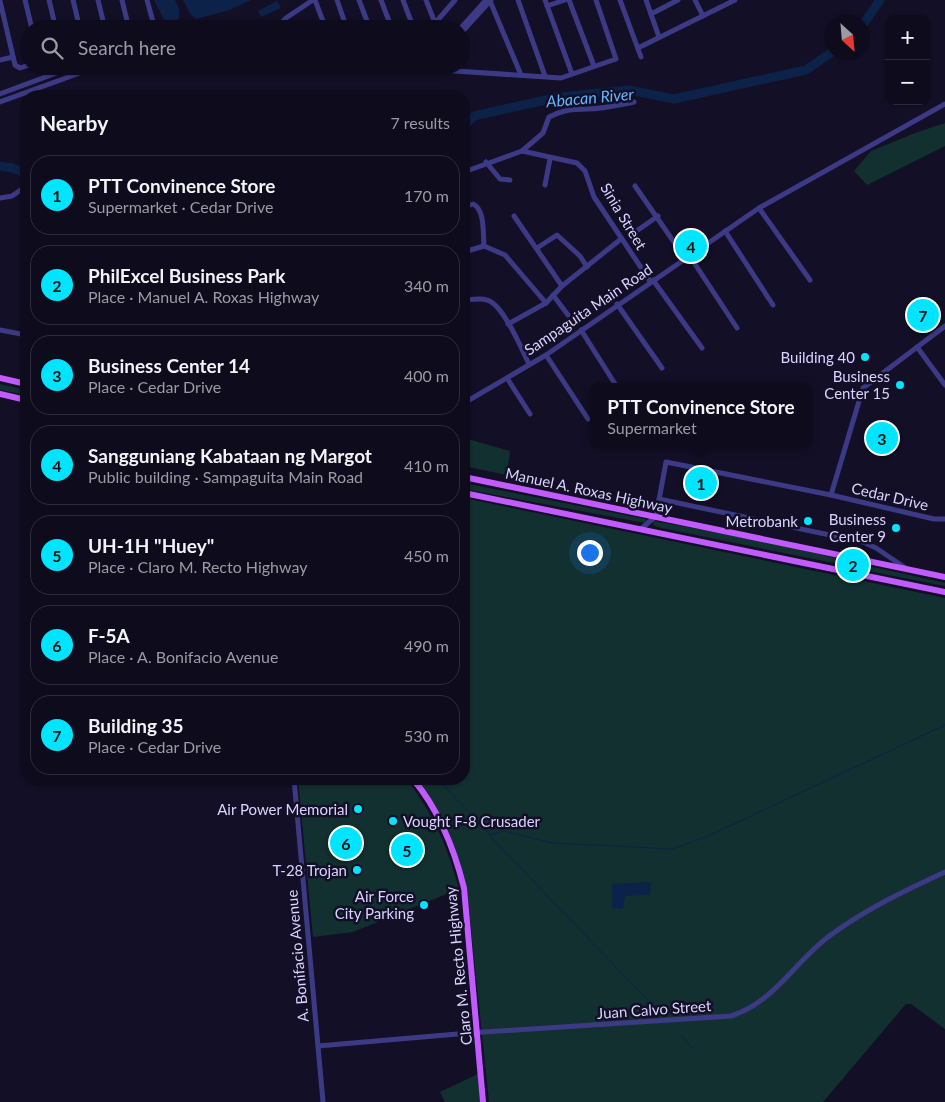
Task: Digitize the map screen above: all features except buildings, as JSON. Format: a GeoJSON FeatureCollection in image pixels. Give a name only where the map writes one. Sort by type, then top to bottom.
{"type":"FeatureCollection","features":[{"type":"Feature","properties":{"kind":"main road"},"geometry":{"type":"LineString","coordinates":[[0,378],[20,383]]}},
{"type":"Feature","properties":{"kind":"main road"},"geometry":{"type":"LineString","coordinates":[[0,394],[20,399]]}},
{"type":"Feature","properties":{"kind":"main road","name":"Manuel A. Roxas Highway"},"geometry":{"type":"LineString","coordinates":[[470,478],[945,577]]}},
{"type":"Feature","properties":{"kind":"main road","name":"Manuel A. Roxas Highway"},"geometry":{"type":"LineString","coordinates":[[470,493],[945,592]]}},
{"type":"Feature","properties":{"kind":"main road","name":"Claro M. Recto Highway"},"geometry":{"type":"LineString","coordinates":[[416,785],[441,822],[460,874],[467,915],[483,1102]]}},
{"type":"Feature","properties":{"kind":"street"},"geometry":{"type":"LineString","coordinates":[[25,0],[30,20]]}},
{"type":"Feature","properties":{"kind":"street"},"geometry":{"type":"LineString","coordinates":[[49,0],[54,20]]}},
{"type":"Feature","properties":{"kind":"street"},"geometry":{"type":"LineString","coordinates":[[73,0],[78,20]]}},
{"type":"Feature","properties":{"kind":"street"},"geometry":{"type":"LineString","coordinates":[[98,0],[103,20]]}},
{"type":"Feature","properties":{"kind":"street"},"geometry":{"type":"LineString","coordinates":[[122,0],[127,20]]}},
{"type":"Feature","properties":{"kind":"street"},"geometry":{"type":"LineString","coordinates":[[147,0],[152,20]]}},
{"type":"Feature","properties":{"kind":"street"},"geometry":{"type":"LineString","coordinates":[[284,20],[314,0],[322,20]]}},
{"type":"Feature","properties":{"kind":"street"},"geometry":{"type":"LineString","coordinates":[[337,0],[344,20]]}},
{"type":"Feature","properties":{"kind":"street"},"geometry":{"type":"LineString","coordinates":[[359,0],[367,20]]}},
{"type":"Feature","properties":{"kind":"street"},"geometry":{"type":"LineString","coordinates":[[381,0],[389,20]]}},
{"type":"Feature","properties":{"kind":"street"},"geometry":{"type":"LineString","coordinates":[[403,0],[411,20]]}},
{"type":"Feature","properties":{"kind":"street"},"geometry":{"type":"LineString","coordinates":[[426,0],[434,20]]}},
{"type":"Feature","properties":{"kind":"street"},"geometry":{"type":"LineString","coordinates":[[437,20],[450,2],[456,0]]}},
{"type":"Feature","properties":{"kind":"street"},"geometry":{"type":"LineString","coordinates":[[468,20],[486,0]]}},
{"type":"Feature","properties":{"kind":"street"},"geometry":{"type":"LineString","coordinates":[[470,23],[490,0],[520,75]]}},
{"type":"Feature","properties":{"kind":"street"},"geometry":{"type":"LineString","coordinates":[[518,0],[545,76]]}},
{"type":"Feature","properties":{"kind":"street"},"geometry":{"type":"LineString","coordinates":[[565,0],[546,3],[572,74]]}},
{"type":"Feature","properties":{"kind":"street"},"geometry":{"type":"LineString","coordinates":[[569,0],[594,66]]}},
{"type":"Feature","properties":{"kind":"street"},"geometry":{"type":"LineString","coordinates":[[470,72],[561,78],[616,59],[596,0]]}},
{"type":"Feature","properties":{"kind":"street"},"geometry":{"type":"LineString","coordinates":[[620,0],[641,58]]}},
{"type":"Feature","properties":{"kind":"street"},"geometry":{"type":"LineString","coordinates":[[646,0],[659,37]]}},
{"type":"Feature","properties":{"kind":"street"},"geometry":{"type":"LineString","coordinates":[[651,14],[678,0]]}},
{"type":"Feature","properties":{"kind":"street"},"geometry":{"type":"LineString","coordinates":[[695,0],[703,16]]}},
{"type":"Feature","properties":{"kind":"street"},"geometry":{"type":"LineString","coordinates":[[638,48],[735,0]]}},
{"type":"Feature","properties":{"kind":"street"},"geometry":{"type":"LineString","coordinates":[[0,1],[13,57],[17,67],[20,66]]}},
{"type":"Feature","properties":{"kind":"street"},"geometry":{"type":"LineString","coordinates":[[0,60],[13,57]]}},
{"type":"Feature","properties":{"kind":"street"},"geometry":{"type":"LineString","coordinates":[[0,94],[51,75]]}},
{"type":"Feature","properties":{"kind":"street"},"geometry":{"type":"LineString","coordinates":[[33,90],[74,75]]}},
{"type":"Feature","properties":{"kind":"street"},"geometry":{"type":"LineString","coordinates":[[0,102],[20,95]]}},
{"type":"Feature","properties":{"kind":"street"},"geometry":{"type":"LineString","coordinates":[[470,169],[486,162],[522,151],[542,133],[549,117],[569,108],[586,110],[634,102]]}},
{"type":"Feature","properties":{"kind":"street","name":"Sampaguita Main Road"},"geometry":{"type":"LineString","coordinates":[[470,400],[546,354],[759,208],[852,154],[945,104]]}},
{"type":"Feature","properties":{"kind":"street","name":"Sinia Street"},"geometry":{"type":"LineString","coordinates":[[522,151],[550,159],[577,163],[582,166],[594,197],[621,239],[702,348]]}},
{"type":"Feature","properties":{"kind":"street"},"geometry":{"type":"LineString","coordinates":[[545,185],[550,159]]}},
{"type":"Feature","properties":{"kind":"street"},"geometry":{"type":"LineString","coordinates":[[486,162],[500,178],[510,180]]}},
{"type":"Feature","properties":{"kind":"street"},"geometry":{"type":"LineString","coordinates":[[635,186],[737,328]]}},
{"type":"Feature","properties":{"kind":"street"},"geometry":{"type":"LineString","coordinates":[[0,198],[12,196],[20,190]]}},
{"type":"Feature","properties":{"kind":"street"},"geometry":{"type":"LineString","coordinates":[[470,205],[473,204],[479,209],[483,223],[484,246]]}},
{"type":"Feature","properties":{"kind":"street"},"geometry":{"type":"LineString","coordinates":[[759,208],[810,280]]}},
{"type":"Feature","properties":{"kind":"street"},"geometry":{"type":"LineString","coordinates":[[514,216],[562,286]]}},
{"type":"Feature","properties":{"kind":"street"},"geometry":{"type":"LineString","coordinates":[[638,230],[658,216]]}},
{"type":"Feature","properties":{"kind":"street"},"geometry":{"type":"LineString","coordinates":[[724,232],[773,306]]}},
{"type":"Feature","properties":{"kind":"street"},"geometry":{"type":"LineString","coordinates":[[537,248],[557,235],[580,256],[587,267]]}},
{"type":"Feature","properties":{"kind":"street"},"geometry":{"type":"LineString","coordinates":[[508,324],[546,303],[562,286],[621,239]]}},
{"type":"Feature","properties":{"kind":"street"},"geometry":{"type":"LineString","coordinates":[[470,250],[484,246],[505,255],[546,303]]}},
{"type":"Feature","properties":{"kind":"street"},"geometry":{"type":"LineString","coordinates":[[553,295],[568,315]]}},
{"type":"Feature","properties":{"kind":"street"},"geometry":{"type":"LineString","coordinates":[[470,299],[489,300],[508,324],[530,364]]}},
{"type":"Feature","properties":{"kind":"street"},"geometry":{"type":"LineString","coordinates":[[617,304],[662,368]]}},
{"type":"Feature","properties":{"kind":"street","name":"Cedar Drive"},"geometry":{"type":"LineString","coordinates":[[830,495],[863,388],[945,326]]}},
{"type":"Feature","properties":{"kind":"street"},"geometry":{"type":"LineString","coordinates":[[0,330],[20,333]]}},
{"type":"Feature","properties":{"kind":"street"},"geometry":{"type":"LineString","coordinates":[[581,330],[614,383]]}},
{"type":"Feature","properties":{"kind":"street"},"geometry":{"type":"LineString","coordinates":[[918,347],[945,385]]}},
{"type":"Feature","properties":{"kind":"street"},"geometry":{"type":"LineString","coordinates":[[546,354],[588,419]]}},
{"type":"Feature","properties":{"kind":"street"},"geometry":{"type":"LineString","coordinates":[[507,378],[530,414]]}},
{"type":"Feature","properties":{"kind":"street","name":"Cedar Drive"},"geometry":{"type":"LineString","coordinates":[[659,499],[666,462],[830,495],[934,519],[945,519]]}},
{"type":"Feature","properties":{"kind":"street"},"geometry":{"type":"LineString","coordinates":[[641,529],[656,516],[659,499],[863,542],[876,548],[908,569]]}},
{"type":"Feature","properties":{"kind":"street","name":"A. Bonifacio Avenue"},"geometry":{"type":"LineString","coordinates":[[295,785],[322,1102]]}},
{"type":"Feature","properties":{"kind":"street","name":"Juan Calvo Street"},"geometry":{"type":"LineString","coordinates":[[318,1046],[478,1032],[731,1016],[747,1011],[763,1000],[826,938],[879,903],[945,872]]}},
{"type":"Feature","properties":{"kind":"green space"},"geometry":{"type":"Polygon","coordinates":[[[945,123],[945,146],[867,185],[854,171],[871,151],[945,123]]]}},
{"type":"Feature","properties":{"kind":"green space"},"geometry":{"type":"Polygon","coordinates":[[[0,384],[20,389],[20,394],[0,390],[0,384]]]}},
{"type":"Feature","properties":{"kind":"green space"},"geometry":{"type":"Polygon","coordinates":[[[470,440],[510,451],[507,475],[470,467],[470,440]]]}},
{"type":"Feature","properties":{"kind":"green space"},"geometry":{"type":"Polygon","coordinates":[[[470,484],[645,519],[647,521],[645,523],[470,490],[470,484]]]}},
{"type":"Feature","properties":{"kind":"green space"},"geometry":{"type":"Polygon","coordinates":[[[470,499],[945,598],[945,1029],[911,1004],[906,1004],[823,1102],[489,1102],[467,890],[450,834],[438,812],[419,785],[470,785],[470,499]]]}},
{"type":"Feature","properties":{"kind":"green space"},"geometry":{"type":"Polygon","coordinates":[[[654,521],[763,541],[839,559],[838,564],[657,527],[653,525],[654,521]]]}},
{"type":"Feature","properties":{"kind":"green space"},"geometry":{"type":"Polygon","coordinates":[[[869,566],[945,583],[945,586],[868,571],[869,566]]]}},
{"type":"Feature","properties":{"kind":"green space"},"geometry":{"type":"Polygon","coordinates":[[[299,785],[411,785],[439,831],[459,889],[353,932],[313,937],[299,785]]]}},
{"type":"Feature","properties":{"kind":"green space"},"geometry":{"type":"Polygon","coordinates":[[[478,1074],[480,1102],[445,1102],[440,1092],[478,1074]]]}},
{"type":"Feature","properties":{"kind":"water"},"geometry":{"type":"Polygon","coordinates":[[[154,0],[175,0],[179,9],[179,18],[177,20],[164,20],[154,0]]]}},
{"type":"Feature","properties":{"kind":"water"},"geometry":{"type":"Polygon","coordinates":[[[183,0],[251,0],[230,10],[196,19],[191,15],[183,0]]]}},
{"type":"Feature","properties":{"kind":"water"},"geometry":{"type":"Polygon","coordinates":[[[277,1],[281,8],[261,17],[258,11],[277,1]]]}},
{"type":"Feature","properties":{"kind":"water"},"geometry":{"type":"Polygon","coordinates":[[[651,882],[650,895],[625,896],[623,909],[612,908],[612,884],[651,882]]]}},
{"type":"Feature","properties":{"kind":"waterway","name":"Abacan River"},"geometry":{"type":"LineString","coordinates":[[870,15],[880,0]]}},
{"type":"Feature","properties":{"kind":"waterway","name":"Abacan River"},"geometry":{"type":"LineString","coordinates":[[470,120],[474,116],[559,97],[629,90],[674,99],[806,70],[825,57]]}},
{"type":"Feature","properties":{"kind":"waterway","name":"Abacan River"},"geometry":{"type":"LineString","coordinates":[[0,166],[20,171]]}},
{"type":"Feature","properties":{"kind":"waterway"},"geometry":{"type":"LineString","coordinates":[[444,785],[490,835],[503,831],[553,843],[672,849],[706,837],[945,725]]}},
{"type":"Feature","properties":{"kind":"waterway"},"geometry":{"type":"LineString","coordinates":[[490,836],[662,1015]]}},
{"type":"Feature","properties":{"kind":"waterway"},"geometry":{"type":"LineString","coordinates":[[681,1035],[692,1048]]}},
{"type":"Feature","properties":{"kind":"place","name":"Sangguniang Kabataan ng Margot"},"geometry":{"type":"Point","coordinates":[691,246]}},
{"type":"Feature","properties":{"kind":"place","name":"Building 35"},"geometry":{"type":"Point","coordinates":[923,315]}},
{"type":"Feature","properties":{"kind":"place","name":"Building 40"},"geometry":{"type":"Point","coordinates":[865,357]}},
{"type":"Feature","properties":{"kind":"place","name":"Business Center 15"},"geometry":{"type":"Point","coordinates":[900,385]}},
{"type":"Feature","properties":{"kind":"place","name":"Business Center 14"},"geometry":{"type":"Point","coordinates":[882,438]}},
{"type":"Feature","properties":{"kind":"place","name":"PTT Convinence Store"},"geometry":{"type":"Point","coordinates":[701,483]}},
{"type":"Feature","properties":{"kind":"place","name":"Metrobank"},"geometry":{"type":"Point","coordinates":[808,521]}},
{"type":"Feature","properties":{"kind":"place","name":"Business Center 9"},"geometry":{"type":"Point","coordinates":[896,528]}},
{"type":"Feature","properties":{"kind":"place","name":"PhilExcel Business Park"},"geometry":{"type":"Point","coordinates":[853,565]}},
{"type":"Feature","properties":{"kind":"place","name":"Air Power Memorial"},"geometry":{"type":"Point","coordinates":[358,809]}},
{"type":"Feature","properties":{"kind":"place","name":"Vought F-8 Crusader"},"geometry":{"type":"Point","coordinates":[393,821]}},
{"type":"Feature","properties":{"kind":"place","name":"F-5A"},"geometry":{"type":"Point","coordinates":[346,843]}},
{"type":"Feature","properties":{"kind":"place","name":"UH-1H \"Huey\""},"geometry":{"type":"Point","coordinates":[407,850]}},
{"type":"Feature","properties":{"kind":"place","name":"T-28 Trojan"},"geometry":{"type":"Point","coordinates":[357,870]}},
{"type":"Feature","properties":{"kind":"place","name":"Air Force City Parking"},"geometry":{"type":"Point","coordinates":[424,905]}}]}
